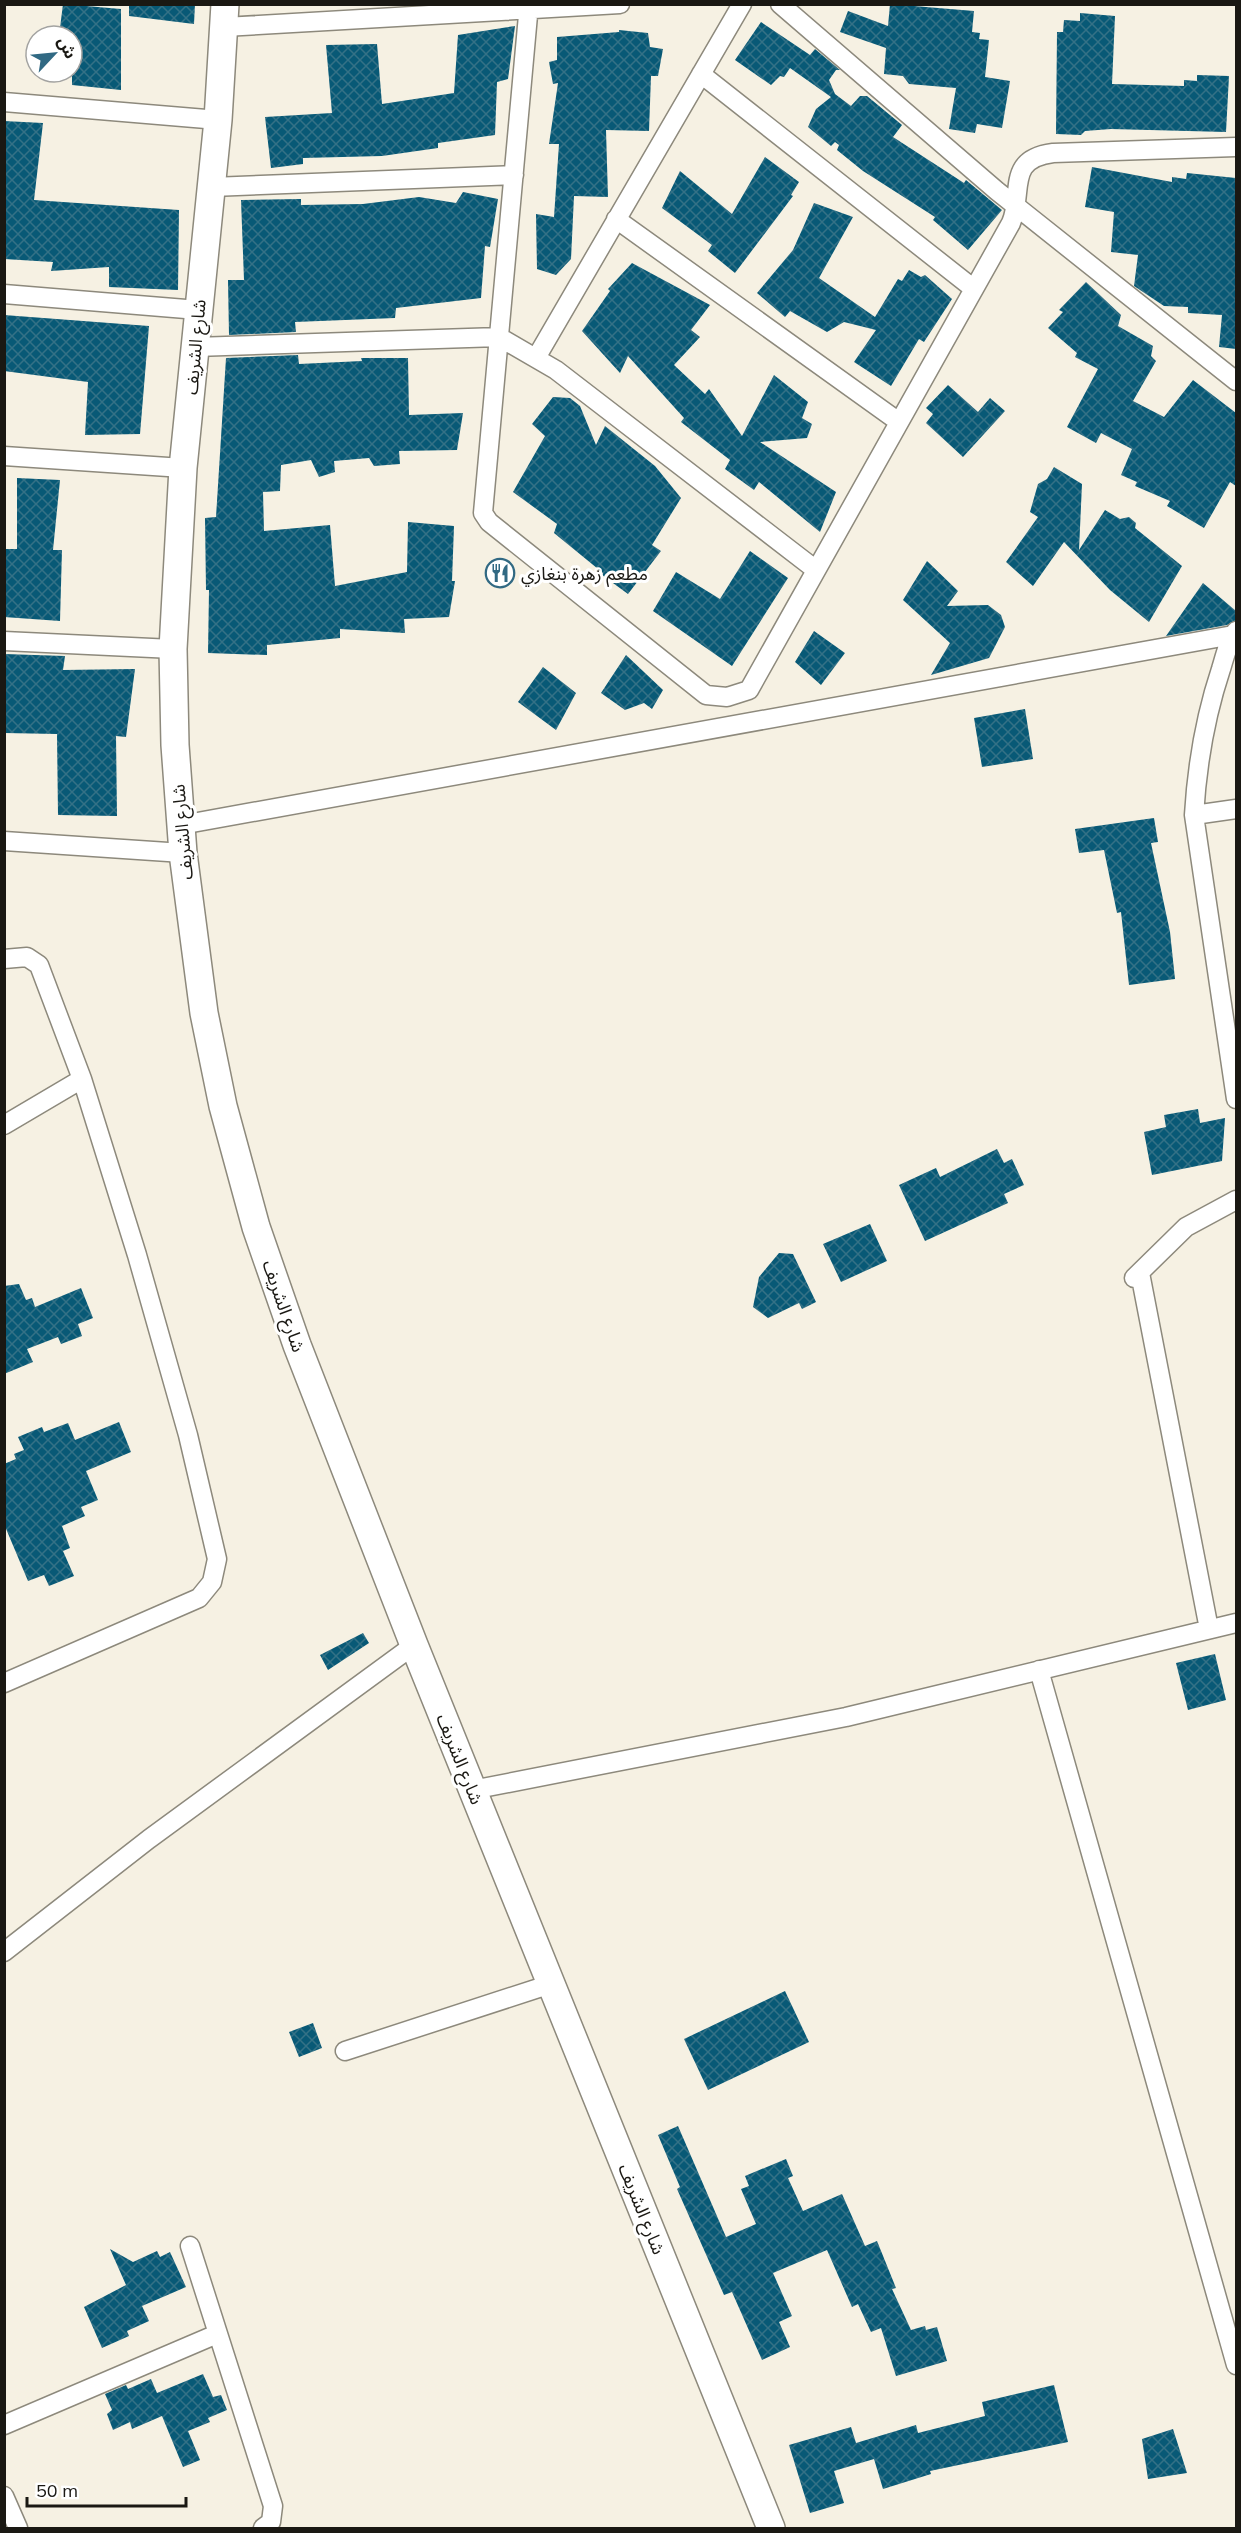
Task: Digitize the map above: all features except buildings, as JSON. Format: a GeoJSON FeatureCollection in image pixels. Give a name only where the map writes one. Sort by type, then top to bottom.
{"type":"FeatureCollection","features":[{"type":"Feature","properties":{"kind":"main road","name":"شارع الشريف"},"geometry":{"type":"LineString","coordinates":[[225,16],[212,187],[183,468],[173,649],[183,853],[204,1013],[223,1106],[256,1227],[297,1345],[472,1790],[771,2529]]}},
{"type":"Feature","properties":{"kind":"street"},"geometry":{"type":"LineString","coordinates":[[225,16],[620,4]]}},
{"type":"Feature","properties":{"kind":"street"},"geometry":{"type":"LineString","coordinates":[[536,358],[742,4]]}},
{"type":"Feature","properties":{"kind":"street"},"geometry":{"type":"LineString","coordinates":[[780,4],[1014,204],[1236,381]]}},
{"type":"Feature","properties":{"kind":"street"},"geometry":{"type":"LineString","coordinates":[[529,7],[483,493],[484,515],[706,695],[727,697],[749,690],[1011,223],[1022,169],[1037,155],[1236,147]]}},
{"type":"Feature","properties":{"kind":"street"},"geometry":{"type":"LineString","coordinates":[[701,74],[974,289]]}},
{"type":"Feature","properties":{"kind":"street"},"geometry":{"type":"LineString","coordinates":[[4,102],[218,120]]}},
{"type":"Feature","properties":{"kind":"street"},"geometry":{"type":"LineString","coordinates":[[212,187],[513,175]]}},
{"type":"Feature","properties":{"kind":"street"},"geometry":{"type":"LineString","coordinates":[[616,219],[899,422]]}},
{"type":"Feature","properties":{"kind":"street"},"geometry":{"type":"LineString","coordinates":[[4,294],[198,310]]}},
{"type":"Feature","properties":{"kind":"street"},"geometry":{"type":"LineString","coordinates":[[195,347],[499,337],[556,370],[816,570]]}},
{"type":"Feature","properties":{"kind":"street"},"geometry":{"type":"LineString","coordinates":[[4,456],[183,468]]}},
{"type":"Feature","properties":{"kind":"street"},"geometry":{"type":"LineString","coordinates":[[1234,638],[1208,708],[1196,780],[1194,815],[1236,1099]]}},
{"type":"Feature","properties":{"kind":"street"},"geometry":{"type":"LineString","coordinates":[[181,825],[1234,638]]}},
{"type":"Feature","properties":{"kind":"street"},"geometry":{"type":"LineString","coordinates":[[4,641],[173,649]]}},
{"type":"Feature","properties":{"kind":"street"},"geometry":{"type":"LineString","coordinates":[[1194,815],[1236,809]]}},
{"type":"Feature","properties":{"kind":"street"},"geometry":{"type":"LineString","coordinates":[[4,841],[183,853]]}},
{"type":"Feature","properties":{"kind":"street"},"geometry":{"type":"LineString","coordinates":[[4,959],[27,957],[39,965],[82,1079],[137,1255],[189,1435],[217,1559],[212,1582],[200,1598],[5,1682]]}},
{"type":"Feature","properties":{"kind":"street"},"geometry":{"type":"LineString","coordinates":[[4,1125],[82,1079]]}},
{"type":"Feature","properties":{"kind":"street"},"geometry":{"type":"LineString","coordinates":[[1209,1629],[1137,1276],[1186,1227],[1236,1200]]}},
{"type":"Feature","properties":{"kind":"street"},"geometry":{"type":"LineString","coordinates":[[472,1790],[846,1717],[1236,1623]]}},
{"type":"Feature","properties":{"kind":"street"},"geometry":{"type":"LineString","coordinates":[[4,1952],[149,1839],[414,1645]]}},
{"type":"Feature","properties":{"kind":"street"},"geometry":{"type":"LineString","coordinates":[[1039,1670],[1236,2365]]}},
{"type":"Feature","properties":{"kind":"street"},"geometry":{"type":"LineString","coordinates":[[345,2051],[551,1984]]}},
{"type":"Feature","properties":{"kind":"street"},"geometry":{"type":"LineString","coordinates":[[190,2246],[273,2506],[271,2522],[263,2529]]}},
{"type":"Feature","properties":{"kind":"street"},"geometry":{"type":"LineString","coordinates":[[4,2425],[217,2334]]}},
{"type":"Feature","properties":{"kind":"street"},"geometry":{"type":"LineString","coordinates":[[4,2496],[18,2529]]}},
{"type":"Feature","properties":{"kind":"place","name":"مطعم زهرة بنغازي"},"geometry":{"type":"Point","coordinates":[500,573]}}]}
